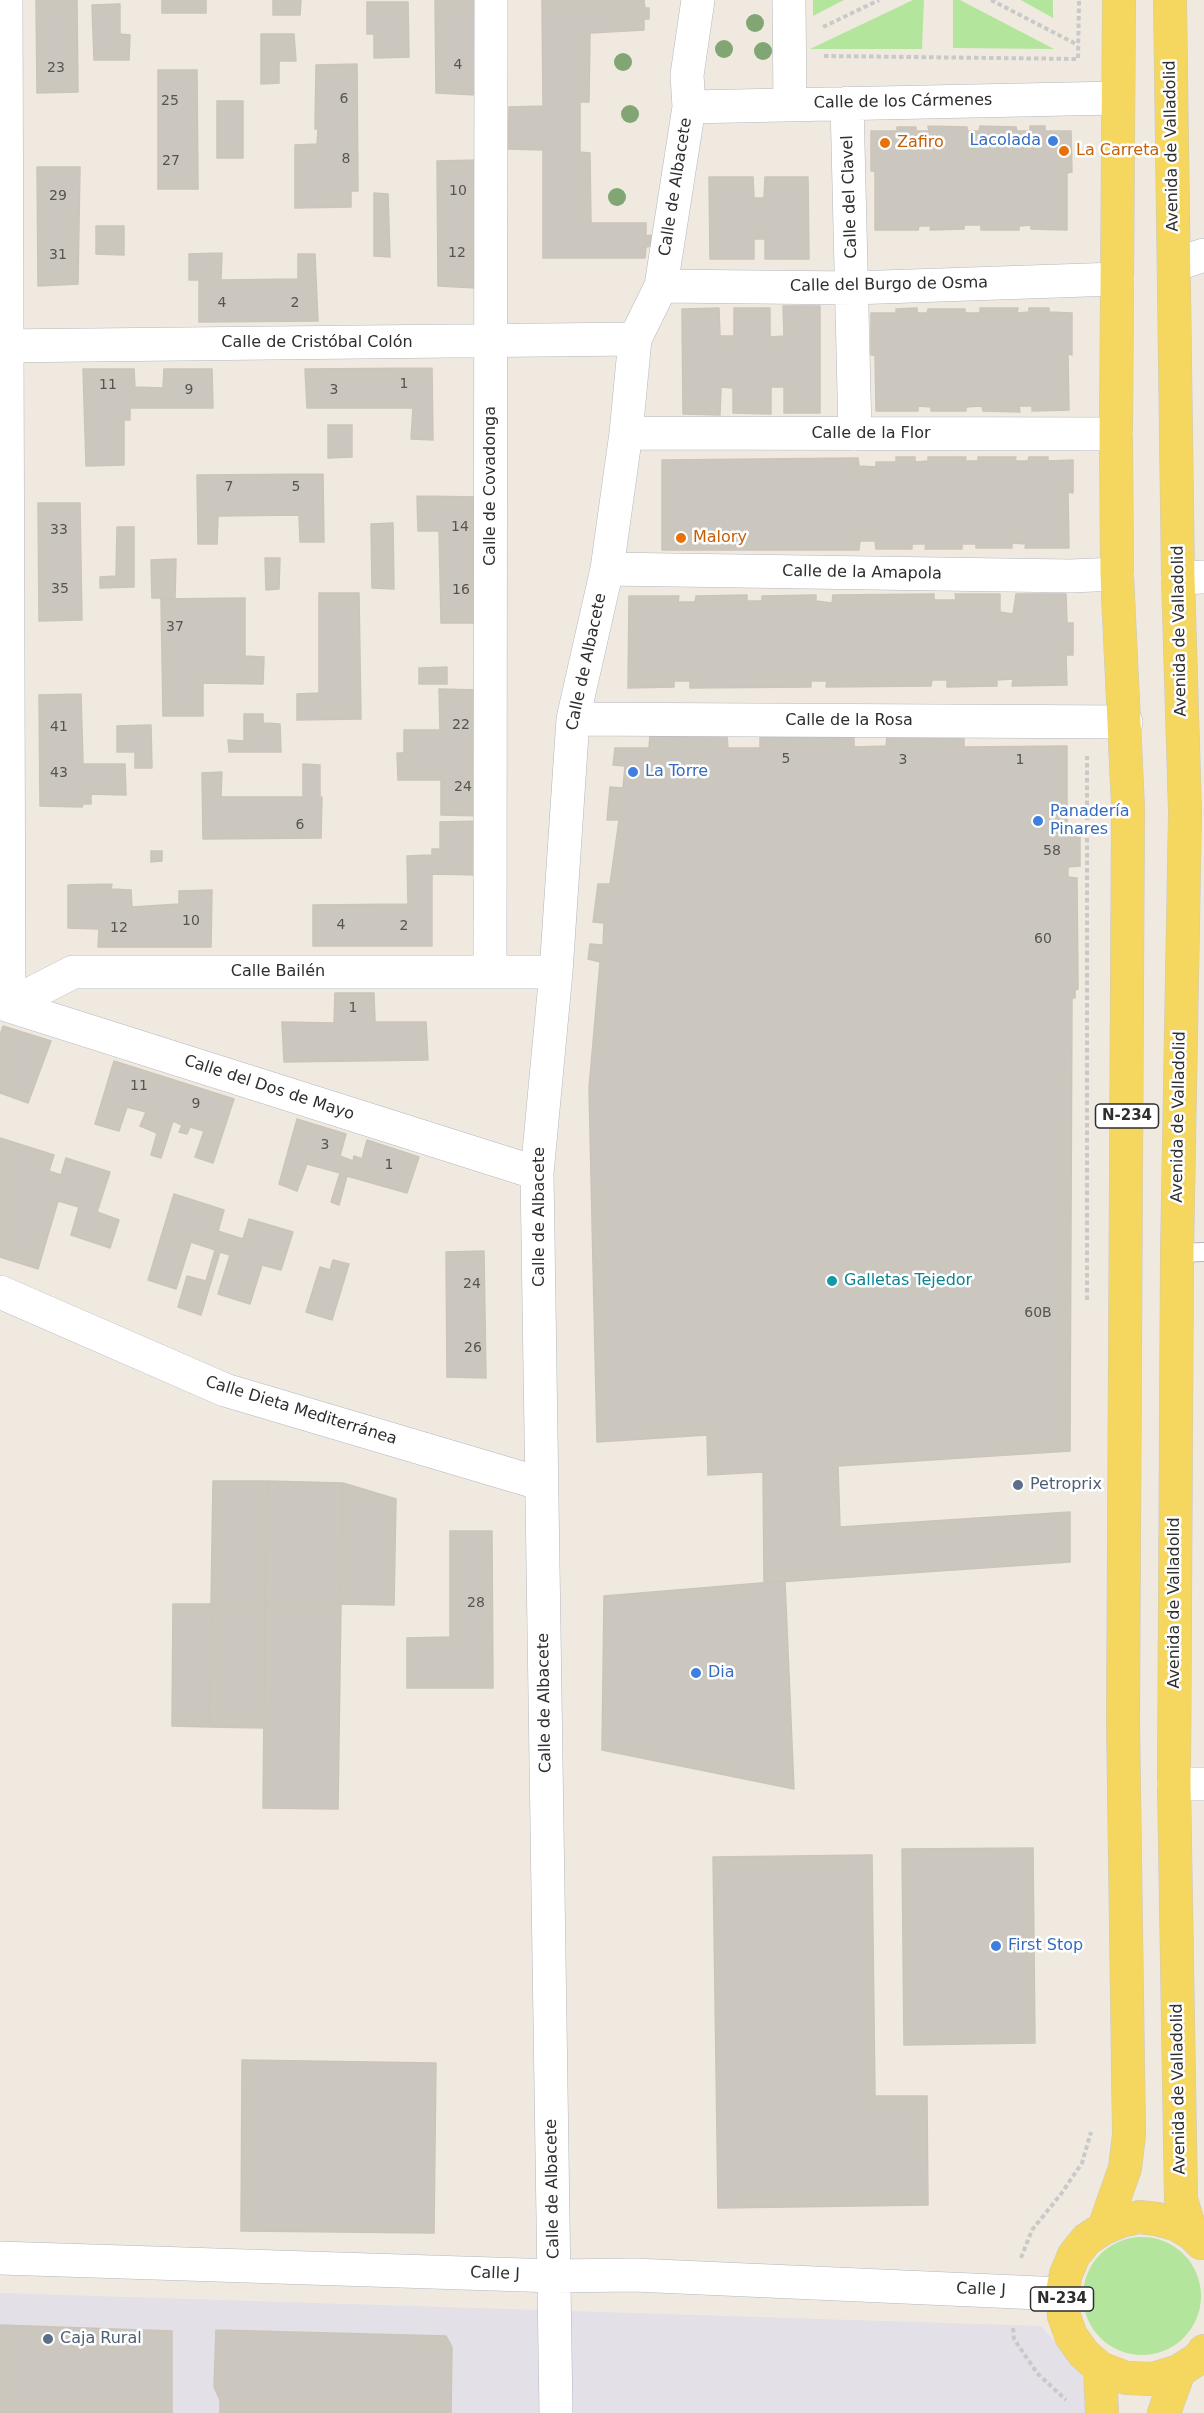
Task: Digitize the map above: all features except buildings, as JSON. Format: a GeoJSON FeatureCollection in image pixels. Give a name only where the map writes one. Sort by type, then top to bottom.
{"type":"FeatureCollection","features":[{"type":"Feature","properties":{"kind":"main road","name":"N-234"},"geometry":{"type":"LineString","coordinates":[[1104,2228],[1125,2168],[1129,2135],[1123,1720],[1128,807],[1126,722],[1117,574],[1119,0]]}},
{"type":"Feature","properties":{"kind":"main road","name":"Avenida de Valladolid"},"geometry":{"type":"LineString","coordinates":[[1170,0],[1189,260],[1191,578],[1185,812],[1190,1252],[1189,1784],[1181,2199],[1198,2240]]}},
{"type":"Feature","properties":{"kind":"main road","name":"Avenida de Valladolid"},"geometry":{"type":"LineString","coordinates":[[1192,2361],[1153,2379],[1126,2378],[1100,2368],[1084,2354],[1071,2336],[1064,2316],[1062,2294],[1066,2274],[1074,2255],[1087,2239],[1121,2221],[1139,2217],[1157,2219],[1175,2224],[1198,2240]]}},
{"type":"Feature","properties":{"kind":"main road","name":"Avenida de Valladolid"},"geometry":{"type":"LineString","coordinates":[[1164,2413],[1192,2361]]}},
{"type":"Feature","properties":{"kind":"main road"},"geometry":{"type":"LineString","coordinates":[[1086,2409],[1100,2368]]}},
{"type":"Feature","properties":{"kind":"street"},"geometry":{"type":"LineString","coordinates":[[4,1004],[3,346],[6,0]]}},
{"type":"Feature","properties":{"kind":"street","name":"Calle de Covadonga"},"geometry":{"type":"LineString","coordinates":[[490,972],[491,0]]}},
{"type":"Feature","properties":{"kind":"street","name":"Calle de Albacete"},"geometry":{"type":"LineString","coordinates":[[556,2413],[537,1173],[556,972],[573,719],[607,569],[627,433],[635,339],[661,286],[688,107],[687,75],[698,0]]}},
{"type":"Feature","properties":{"kind":"street"},"geometry":{"type":"LineString","coordinates":[[789,0],[790,105]]}},
{"type":"Feature","properties":{"kind":"street","name":"Calle de los Cármenes"},"geometry":{"type":"LineString","coordinates":[[688,107],[1117,98]]}},
{"type":"Feature","properties":{"kind":"street","name":"Calle del Clavel"},"geometry":{"type":"LineString","coordinates":[[847,103],[855,434]]}},
{"type":"Feature","properties":{"kind":"street","name":"Calle del Burgo de Osma"},"geometry":{"type":"LineString","coordinates":[[661,286],[852,288],[1117,279]]}},
{"type":"Feature","properties":{"kind":"street","name":"Calle de Cristóbal Colón"},"geometry":{"type":"LineString","coordinates":[[3,346],[635,339]]}},
{"type":"Feature","properties":{"kind":"street","name":"Calle de la Flor"},"geometry":{"type":"LineString","coordinates":[[627,433],[1116,434]]}},
{"type":"Feature","properties":{"kind":"street","name":"Calle de la Amapola"},"geometry":{"type":"LineString","coordinates":[[607,569],[1071,576],[1117,574]]}},
{"type":"Feature","properties":{"kind":"street","name":"Calle de la Rosa"},"geometry":{"type":"LineString","coordinates":[[573,719],[1126,722]]}},
{"type":"Feature","properties":{"kind":"street","name":"Calle Bailén"},"geometry":{"type":"LineString","coordinates":[[4,1004],[73,972],[556,972]]}},
{"type":"Feature","properties":{"kind":"street","name":"Calle del Dos de Mayo"},"geometry":{"type":"LineString","coordinates":[[4,1004],[537,1173]]}},
{"type":"Feature","properties":{"kind":"street","name":"Calle Dieta Mediterránea"},"geometry":{"type":"LineString","coordinates":[[0,1292],[225,1390],[542,1484]]}},
{"type":"Feature","properties":{"kind":"street","name":"Calle J"},"geometry":{"type":"LineString","coordinates":[[0,2258],[555,2276],[634,2276],[1062,2294]]}},
{"type":"Feature","properties":{"kind":"path"},"geometry":{"type":"LineString","coordinates":[[820,29],[879,0]]}},
{"type":"Feature","properties":{"kind":"path"},"geometry":{"type":"LineString","coordinates":[[991,0],[1078,45]]}},
{"type":"Feature","properties":{"kind":"path"},"geometry":{"type":"LineString","coordinates":[[823,56],[1078,59],[1079,0]]}},
{"type":"Feature","properties":{"kind":"path"},"geometry":{"type":"LineString","coordinates":[[1087,722],[1087,1310]]}},
{"type":"Feature","properties":{"kind":"path"},"geometry":{"type":"LineString","coordinates":[[1086,2409],[1037,2373],[1014,2338],[1007,2291],[1032,2230],[1082,2163],[1093,2125]]}},
{"type":"Feature","properties":{"kind":"shaded area"},"geometry":{"type":"Polygon","coordinates":[[[0,2293],[1041,2326],[1081,2371],[1091,2413],[0,2413],[0,2293]]]}},
{"type":"Feature","properties":{"kind":"green space"},"geometry":{"type":"Polygon","coordinates":[[[813,0],[844,0],[813,16],[813,0]]]}},
{"type":"Feature","properties":{"kind":"green space"},"geometry":{"type":"Polygon","coordinates":[[[913,0],[924,0],[922,49],[810,49],[913,0]]]}},
{"type":"Feature","properties":{"kind":"green space"},"geometry":{"type":"Polygon","coordinates":[[[953,0],[960,0],[1054,49],[953,48],[953,0]]]}},
{"type":"Feature","properties":{"kind":"green space"},"geometry":{"type":"Polygon","coordinates":[[[1021,0],[1053,0],[1053,18],[1021,0]]]}},
{"type":"Feature","properties":{"kind":"green space"},"geometry":{"type":"Polygon","coordinates":[[[1142,2237],[1153,2238],[1175,2247],[1191,2263],[1200,2285],[1200,2307],[1191,2329],[1175,2345],[1153,2354],[1142,2355],[1131,2354],[1109,2345],[1093,2329],[1084,2307],[1083,2296],[1084,2285],[1093,2263],[1109,2247],[1131,2238],[1142,2237]]]}},
{"type":"Feature","properties":{"kind":"place","name":"Lacolada"},"geometry":{"type":"Point","coordinates":[1053,141]}},
{"type":"Feature","properties":{"kind":"place","name":"Zafiro"},"geometry":{"type":"Point","coordinates":[885,143]}},
{"type":"Feature","properties":{"kind":"place","name":"La Carreta"},"geometry":{"type":"Point","coordinates":[1064,151]}},
{"type":"Feature","properties":{"kind":"place","name":"Malory"},"geometry":{"type":"Point","coordinates":[681,538]}},
{"type":"Feature","properties":{"kind":"place","name":"La Torre"},"geometry":{"type":"Point","coordinates":[633,772]}},
{"type":"Feature","properties":{"kind":"place","name":"Panadería Pinares"},"geometry":{"type":"Point","coordinates":[1038,821]}},
{"type":"Feature","properties":{"kind":"place","name":"Galletas Tejedor"},"geometry":{"type":"Point","coordinates":[832,1281]}},
{"type":"Feature","properties":{"kind":"place","name":"Petroprix"},"geometry":{"type":"Point","coordinates":[1018,1485]}},
{"type":"Feature","properties":{"kind":"place","name":"Dia"},"geometry":{"type":"Point","coordinates":[696,1673]}},
{"type":"Feature","properties":{"kind":"place","name":"First Stop"},"geometry":{"type":"Point","coordinates":[996,1946]}},
{"type":"Feature","properties":{"kind":"place","name":"Caja Rural"},"geometry":{"type":"Point","coordinates":[48,2339]}}]}
